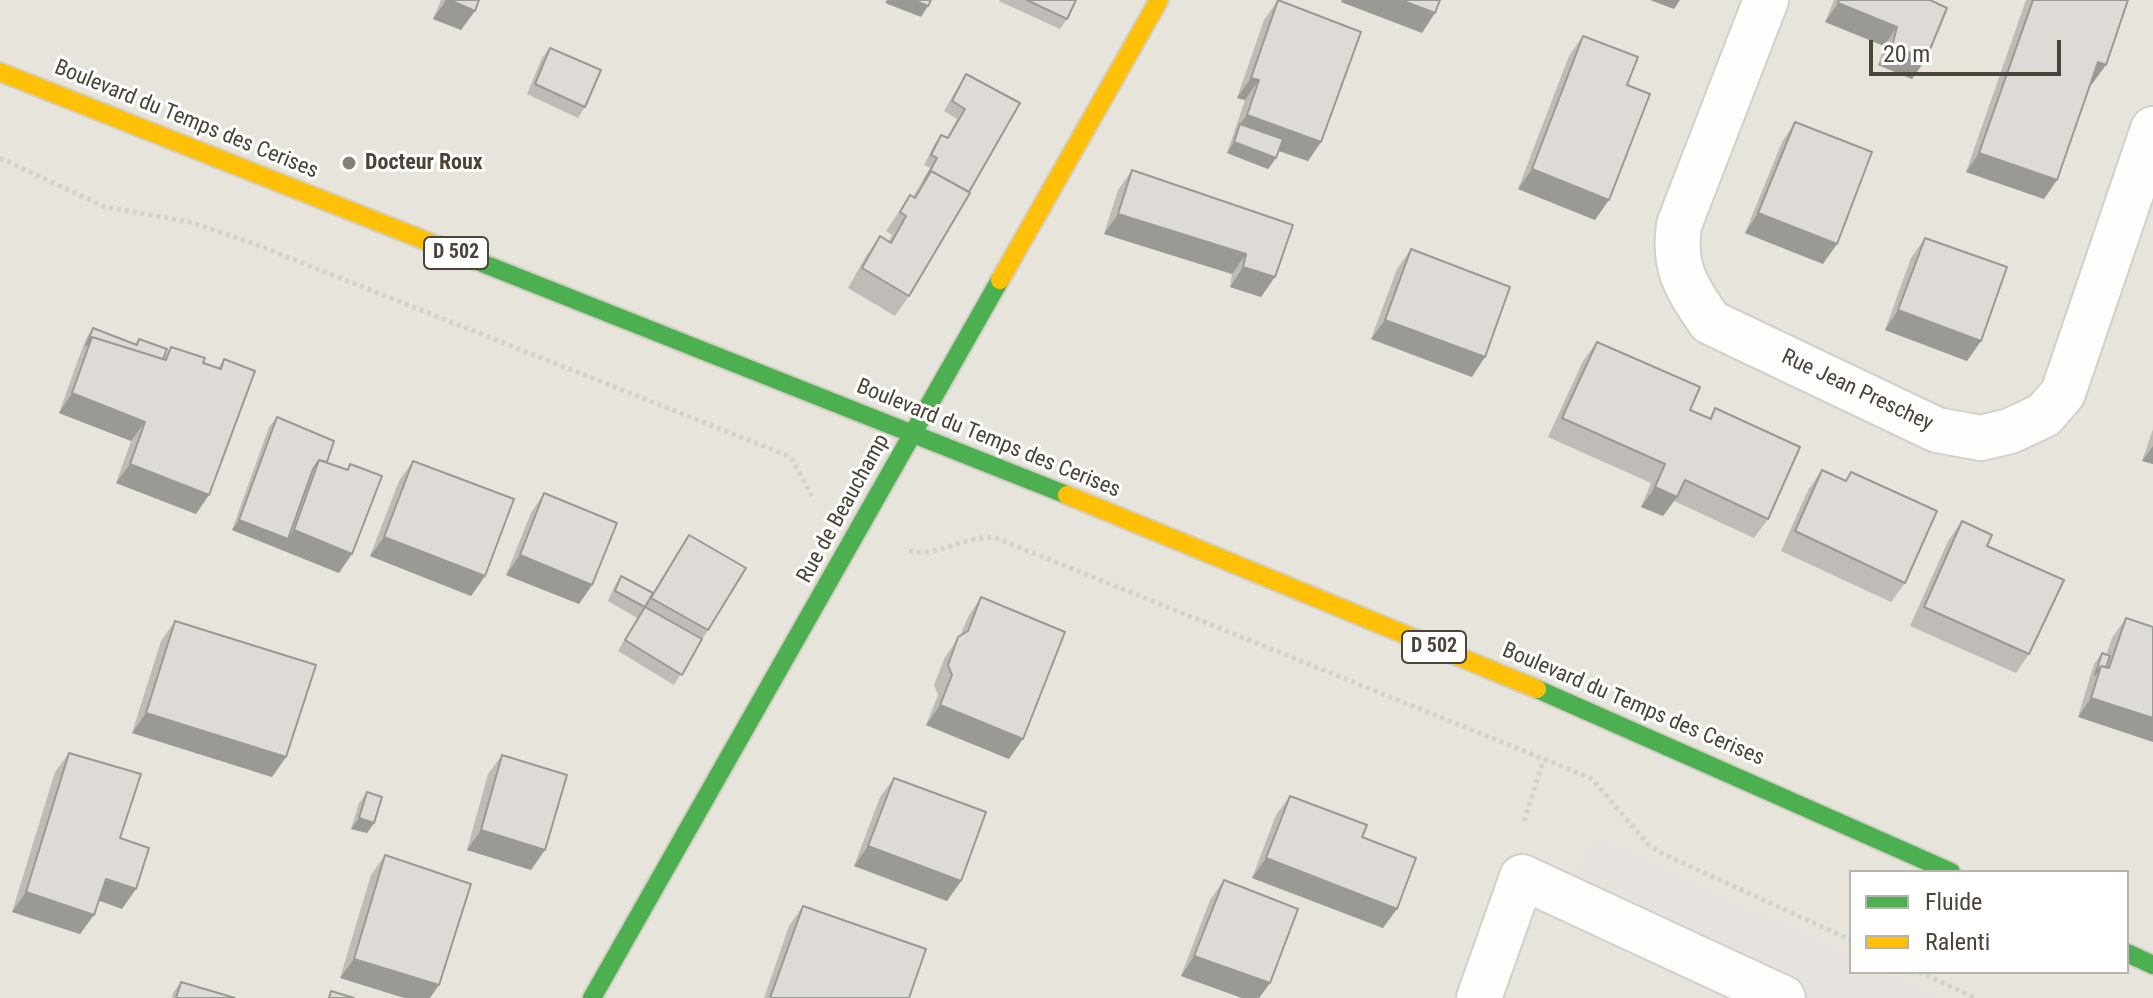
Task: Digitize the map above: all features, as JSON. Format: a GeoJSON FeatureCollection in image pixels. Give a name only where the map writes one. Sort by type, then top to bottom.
{"type":"FeatureCollection","features":[{"type":"Feature","properties":{"kind":"main road","name":"Rue de Beauchamp"},"geometry":{"type":"LineString","coordinates":[[592,998],[1159,0]]}},
{"type":"Feature","properties":{"kind":"main road","name":"Boulevard du Temps des Cerises"},"geometry":{"type":"LineString","coordinates":[[0,72],[912,436],[1061,492],[1583,708],[1947,870]]}},
{"type":"Feature","properties":{"kind":"main road"},"geometry":{"type":"LineString","coordinates":[[2129,954],[2153,965]]}},
{"type":"Feature","properties":{"kind":"street","name":"Rue Jean Preschey"},"geometry":{"type":"LineString","coordinates":[[1766,0],[1679,225],[1675,254],[1687,288],[1710,322],[1937,430],[1981,438],[2010,431],[2044,415],[2063,393],[2153,129]]}},
{"type":"Feature","properties":{"kind":"street"},"geometry":{"type":"LineString","coordinates":[[1479,998],[1522,877],[1783,998]]}},
{"type":"Feature","properties":{"kind":"path"},"geometry":{"type":"LineString","coordinates":[[0,158],[105,207],[190,222],[252,243],[786,455],[793,461],[821,511],[860,531],[916,553],[982,536],[996,538],[1592,779],[1649,845],[1661,853],[1849,939]]}},
{"type":"Feature","properties":{"kind":"path"},"geometry":{"type":"LineString","coordinates":[[1923,974],[1976,998]]}},
{"type":"Feature","properties":{"kind":"shaded area"},"geometry":{"type":"Polygon","coordinates":[[[0,0],[2153,0],[2153,998],[0,998],[0,0]]]}},
{"type":"Feature","properties":{"kind":"shaded area"},"geometry":{"type":"Polygon","coordinates":[[[1596,835],[1849,954],[1849,974],[1892,974],[1943,998],[1781,998],[1560,894],[1596,835]]]}},
{"type":"Feature","properties":{"kind":"building"},"geometry":{"type":"Polygon","coordinates":[[[450,0],[479,0],[475,11],[450,0]]]}},
{"type":"Feature","properties":{"kind":"building"},"geometry":{"type":"Polygon","coordinates":[[[913,0],[931,0],[928,6],[913,0]]]}},
{"type":"Feature","properties":{"kind":"building"},"geometry":{"type":"Polygon","coordinates":[[[1027,0],[1076,0],[1067,19],[1027,0]]]}},
{"type":"Feature","properties":{"kind":"building"},"geometry":{"type":"Polygon","coordinates":[[[1278,0],[1361,32],[1321,142],[1247,115],[1259,80],[1251,78],[1278,0]]]}},
{"type":"Feature","properties":{"kind":"building"},"geometry":{"type":"Polygon","coordinates":[[[1401,0],[1440,0],[1435,13],[1401,0]]]}},
{"type":"Feature","properties":{"kind":"building"},"geometry":{"type":"Polygon","coordinates":[[[1839,0],[1930,0],[1947,8],[1926,59],[1892,46],[1897,27],[1838,3],[1839,0]]]}},
{"type":"Feature","properties":{"kind":"building"},"geometry":{"type":"Polygon","coordinates":[[[2033,0],[2128,0],[2106,65],[2098,62],[2057,180],[1979,153],[2033,0]]]}},
{"type":"Feature","properties":{"kind":"building"},"geometry":{"type":"Polygon","coordinates":[[[1583,36],[1638,57],[1627,85],[1650,94],[1609,200],[1532,169],[1583,36]]]}},
{"type":"Feature","properties":{"kind":"building"},"geometry":{"type":"Polygon","coordinates":[[[550,48],[601,70],[585,107],[535,84],[550,48]]]}},
{"type":"Feature","properties":{"kind":"building"},"geometry":{"type":"Polygon","coordinates":[[[966,74],[1020,103],[969,192],[931,171],[925,180],[937,158],[931,155],[941,135],[948,138],[965,109],[952,101],[966,74]]]}},
{"type":"Feature","properties":{"kind":"building"},"geometry":{"type":"Polygon","coordinates":[[[1795,122],[1872,152],[1837,244],[1758,213],[1795,122]]]}},
{"type":"Feature","properties":{"kind":"building"},"geometry":{"type":"Polygon","coordinates":[[[1240,124],[1283,139],[1276,158],[1234,142],[1240,124]]]}},
{"type":"Feature","properties":{"kind":"building"},"geometry":{"type":"Polygon","coordinates":[[[1132,170],[1293,225],[1275,277],[1243,267],[1246,254],[1118,214],[1132,170]]]}},
{"type":"Feature","properties":{"kind":"building"},"geometry":{"type":"Polygon","coordinates":[[[931,171],[970,193],[909,296],[862,268],[880,236],[891,243],[906,216],[900,212],[910,195],[915,198],[931,171]]]}},
{"type":"Feature","properties":{"kind":"building"},"geometry":{"type":"Polygon","coordinates":[[[1925,238],[2007,267],[1981,341],[1898,310],[1925,238]]]}},
{"type":"Feature","properties":{"kind":"building"},"geometry":{"type":"Polygon","coordinates":[[[1411,249],[1510,287],[1485,357],[1385,320],[1411,249]]]}},
{"type":"Feature","properties":{"kind":"building"},"geometry":{"type":"Polygon","coordinates":[[[93,328],[137,345],[139,339],[167,349],[163,359],[92,337],[86,346],[93,328]]]}},
{"type":"Feature","properties":{"kind":"building"},"geometry":{"type":"Polygon","coordinates":[[[92,337],[166,360],[171,347],[205,358],[203,363],[221,369],[224,359],[255,371],[209,495],[130,464],[145,422],[72,393],[92,337]]]}},
{"type":"Feature","properties":{"kind":"building"},"geometry":{"type":"Polygon","coordinates":[[[1597,342],[1700,387],[1690,410],[1711,419],[1715,408],[1800,447],[1768,519],[1685,480],[1677,497],[1655,487],[1665,464],[1562,418],[1597,342]]]}},
{"type":"Feature","properties":{"kind":"building"},"geometry":{"type":"Polygon","coordinates":[[[277,417],[334,441],[327,462],[319,460],[313,469],[288,539],[239,520],[277,417]]]}},
{"type":"Feature","properties":{"kind":"building"},"geometry":{"type":"Polygon","coordinates":[[[319,460],[348,470],[350,464],[382,476],[352,554],[294,530],[319,460]]]}},
{"type":"Feature","properties":{"kind":"building"},"geometry":{"type":"Polygon","coordinates":[[[413,461],[514,499],[485,576],[384,537],[413,461]]]}},
{"type":"Feature","properties":{"kind":"building"},"geometry":{"type":"Polygon","coordinates":[[[1822,470],[1846,481],[1851,472],[1937,511],[1905,583],[1795,531],[1822,470]]]}},
{"type":"Feature","properties":{"kind":"building"},"geometry":{"type":"Polygon","coordinates":[[[544,493],[617,523],[592,585],[520,555],[544,493]]]}},
{"type":"Feature","properties":{"kind":"building"},"geometry":{"type":"Polygon","coordinates":[[[1962,521],[1992,535],[1987,546],[2064,580],[2029,654],[1924,607],[1962,521]]]}},
{"type":"Feature","properties":{"kind":"building"},"geometry":{"type":"Polygon","coordinates":[[[689,535],[746,568],[708,630],[651,598],[689,535]]]}},
{"type":"Feature","properties":{"kind":"building"},"geometry":{"type":"Polygon","coordinates":[[[621,576],[653,593],[645,607],[615,591],[621,576]]]}},
{"type":"Feature","properties":{"kind":"building"},"geometry":{"type":"Polygon","coordinates":[[[981,597],[1065,632],[1023,739],[940,705],[952,675],[948,665],[958,637],[968,631],[981,597]]]}},
{"type":"Feature","properties":{"kind":"building"},"geometry":{"type":"Polygon","coordinates":[[[645,607],[702,639],[682,675],[625,640],[645,607]]]}},
{"type":"Feature","properties":{"kind":"building"},"geometry":{"type":"Polygon","coordinates":[[[2126,618],[2153,627],[2153,718],[2091,698],[2101,666],[2109,668],[2126,618]]]}},
{"type":"Feature","properties":{"kind":"building"},"geometry":{"type":"Polygon","coordinates":[[[175,621],[316,665],[286,757],[146,713],[175,621]]]}},
{"type":"Feature","properties":{"kind":"building"},"geometry":{"type":"Polygon","coordinates":[[[2102,653],[2110,656],[2106,667],[2101,666],[2095,675],[2102,653]]]}},
{"type":"Feature","properties":{"kind":"building"},"geometry":{"type":"Polygon","coordinates":[[[69,753],[141,774],[120,838],[149,848],[136,889],[106,879],[94,915],[26,892],[69,753]]]}},
{"type":"Feature","properties":{"kind":"building"},"geometry":{"type":"Polygon","coordinates":[[[502,755],[567,775],[545,850],[481,830],[502,755]]]}},
{"type":"Feature","properties":{"kind":"building"},"geometry":{"type":"Polygon","coordinates":[[[894,778],[986,812],[961,881],[868,846],[894,778]]]}},
{"type":"Feature","properties":{"kind":"building"},"geometry":{"type":"Polygon","coordinates":[[[367,792],[382,797],[374,823],[359,818],[367,792]]]}},
{"type":"Feature","properties":{"kind":"building"},"geometry":{"type":"Polygon","coordinates":[[[1290,796],[1367,825],[1362,837],[1416,858],[1397,909],[1266,858],[1290,796]]]}},
{"type":"Feature","properties":{"kind":"building"},"geometry":{"type":"Polygon","coordinates":[[[385,855],[471,884],[439,985],[354,959],[385,855]]]}},
{"type":"Feature","properties":{"kind":"building"},"geometry":{"type":"Polygon","coordinates":[[[1224,880],[1298,909],[1270,983],[1194,956],[1224,880]]]}},
{"type":"Feature","properties":{"kind":"building"},"geometry":{"type":"Polygon","coordinates":[[[803,906],[926,949],[909,998],[770,998],[803,906]]]}},
{"type":"Feature","properties":{"kind":"building"},"geometry":{"type":"Polygon","coordinates":[[[181,982],[235,998],[176,998],[181,982]]]}},
{"type":"Feature","properties":{"kind":"building"},"geometry":{"type":"Polygon","coordinates":[[[331,991],[354,998],[329,998],[331,991]]]}},
{"type":"Feature","properties":{"kind":"traffic: fast"},"geometry":{"type":"LineString","coordinates":[[449,250],[1067,495]]}},
{"type":"Feature","properties":{"kind":"traffic: fast"},"geometry":{"type":"LineString","coordinates":[[592,998],[1000,280]]}},
{"type":"Feature","properties":{"kind":"traffic: fast"},"geometry":{"type":"LineString","coordinates":[[1537,689],[1946,870]]}},
{"type":"Feature","properties":{"kind":"traffic: fast"},"geometry":{"type":"LineString","coordinates":[[2129,954],[2153,965]]}},
{"type":"Feature","properties":{"kind":"traffic: slow"},"geometry":{"type":"LineString","coordinates":[[1000,280],[1159,0]]}},
{"type":"Feature","properties":{"kind":"traffic: slow"},"geometry":{"type":"LineString","coordinates":[[0,72],[449,250]]}},
{"type":"Feature","properties":{"kind":"traffic: slow"},"geometry":{"type":"LineString","coordinates":[[1067,495],[1537,689]]}},
{"type":"Feature","properties":{"kind":"place","name":"Docteur Roux"},"geometry":{"type":"Point","coordinates":[349,163]}}]}
